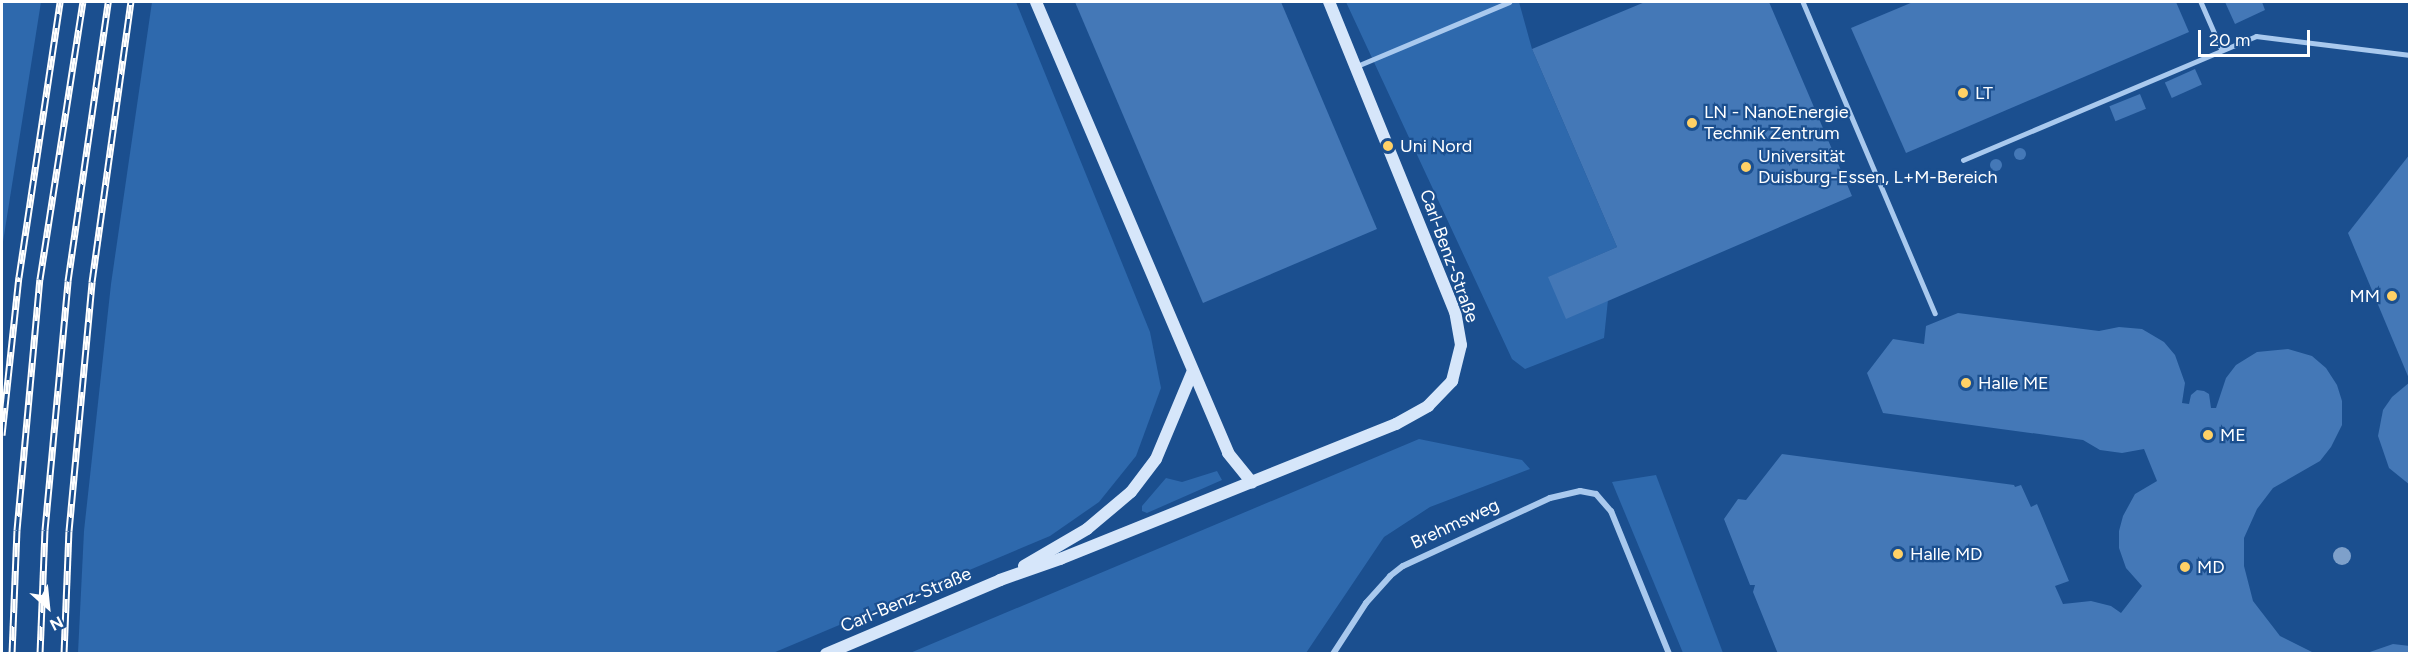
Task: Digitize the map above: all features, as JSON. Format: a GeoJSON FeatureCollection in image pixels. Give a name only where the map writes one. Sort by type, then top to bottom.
{"type":"FeatureCollection","features":[{"type":"Feature","properties":{"kind":"street"},"geometry":{"type":"LineString","coordinates":[[1036,2],[1192,373],[1228,453],[1252,483]]}},
{"type":"Feature","properties":{"kind":"street","name":"Carl-Benz-Straße"},"geometry":{"type":"LineString","coordinates":[[826,654],[1000,580],[1252,483],[1413,416],[1441,395],[1456,370],[1461,345],[1455,312],[1329,2]]}},
{"type":"Feature","properties":{"kind":"street","name":"Carl-Benz-Straße"},"geometry":{"type":"LineString","coordinates":[[1000,580],[1087,529],[1131,492],[1156,459],[1192,373]]}},
{"type":"Feature","properties":{"kind":"street","name":"Brehmsweg"},"geometry":{"type":"LineString","coordinates":[[1333,654],[1378,589],[1390,576],[1416,558],[1550,498],[1570,492],[1596,494],[1608,505],[1669,654]]}},
{"type":"Feature","properties":{"kind":"lane"},"geometry":{"type":"LineString","coordinates":[[1355,67],[1509,2]]}},
{"type":"Feature","properties":{"kind":"lane"},"geometry":{"type":"LineString","coordinates":[[1803,2],[1935,313]]}},
{"type":"Feature","properties":{"kind":"lane"},"geometry":{"type":"LineString","coordinates":[[2201,2],[2222,50]]}},
{"type":"Feature","properties":{"kind":"lane"},"geometry":{"type":"LineString","coordinates":[[1963,160],[2256,36],[2409,55]]}},
{"type":"Feature","properties":{"kind":"shaded area"},"geometry":{"type":"Polygon","coordinates":[[[2,2],[41,2],[2,248],[2,2]]]}},
{"type":"Feature","properties":{"kind":"shaded area"},"geometry":{"type":"Polygon","coordinates":[[[152,2],[1016,2],[1150,332],[1161,388],[1136,456],[1099,502],[1050,536],[773,653],[78,653],[84,531],[111,284],[152,2]]]}},
{"type":"Feature","properties":{"kind":"shaded area"},"geometry":{"type":"Polygon","coordinates":[[[1346,2],[1519,2],[1532,49],[1617,247],[1549,277],[1608,300],[1604,338],[1525,369],[1512,359],[1346,2]]]}},
{"type":"Feature","properties":{"kind":"shaded area"},"geometry":{"type":"Polygon","coordinates":[[[1419,439],[1522,460],[1530,469],[1430,507],[1384,537],[1306,653],[910,653],[1419,439]]]}},
{"type":"Feature","properties":{"kind":"shaded area"},"geometry":{"type":"Polygon","coordinates":[[[1217,471],[1222,480],[1147,513],[1142,511],[1142,506],[1166,478],[1182,482],[1217,471]]]}},
{"type":"Feature","properties":{"kind":"shaded area"},"geometry":{"type":"Polygon","coordinates":[[[1656,475],[1723,653],[1683,653],[1612,482],[1656,475]]]}},
{"type":"Feature","properties":{"kind":"building"},"geometry":{"type":"Polygon","coordinates":[[[1075,2],[1281,2],[1377,229],[1203,303],[1075,2]]]}},
{"type":"Feature","properties":{"kind":"building","name":"LN - NanoEnergie Technik Zentrum"},"geometry":{"type":"Polygon","coordinates":[[[1645,2],[1769,2],[1852,196],[1566,319],[1548,277],[1617,247],[1532,49],[1645,2]]]}},
{"type":"Feature","properties":{"kind":"building","name":"LT"},"geometry":{"type":"Polygon","coordinates":[[[1913,2],[2176,2],[2189,32],[1906,153],[1851,28],[1913,2]]]}},
{"type":"Feature","properties":{"kind":"building"},"geometry":{"type":"Polygon","coordinates":[[[2225,2],[2262,2],[2265,10],[2235,24],[2225,2]]]}},
{"type":"Feature","properties":{"kind":"building"},"geometry":{"type":"Polygon","coordinates":[[[2195,69],[2202,85],[2172,98],[2165,82],[2195,69]]]}},
{"type":"Feature","properties":{"kind":"building"},"geometry":{"type":"Polygon","coordinates":[[[2140,94],[2146,109],[2115,121],[2109,106],[2140,94]]]}},
{"type":"Feature","properties":{"kind":"building"},"geometry":{"type":"Polygon","coordinates":[[[2022,148],[2026,154],[2022,160],[2018,160],[2014,152],[2022,148]]]}},
{"type":"Feature","properties":{"kind":"building","name":"MM"},"geometry":{"type":"Polygon","coordinates":[[[2410,154],[2410,381],[2348,233],[2410,154]]]}},
{"type":"Feature","properties":{"kind":"building"},"geometry":{"type":"Polygon","coordinates":[[[1998,159],[2002,165],[1998,171],[1994,171],[1990,163],[1998,159]]]}},
{"type":"Feature","properties":{"kind":"building"},"geometry":{"type":"Polygon","coordinates":[[[1958,313],[2099,331],[2119,327],[2142,329],[2164,342],[2175,355],[2185,383],[2182,403],[2189,404],[2191,395],[2197,390],[2204,391],[2209,394],[2211,408],[2216,408],[2226,378],[2236,365],[2257,352],[2288,349],[2312,356],[2326,368],[2337,385],[2342,401],[2342,425],[2331,447],[2320,461],[2273,488],[2257,509],[2244,538],[2244,566],[2253,601],[2280,636],[2316,654],[1778,654],[1753,592],[1755,585],[1750,585],[1724,519],[1738,499],[1746,500],[1782,454],[2014,485],[2015,487],[2021,485],[2031,507],[2037,504],[2069,581],[2055,586],[2063,604],[2091,601],[2111,606],[2121,613],[2142,586],[2126,568],[2119,548],[2119,531],[2123,516],[2135,494],[2157,481],[2144,449],[2122,453],[2100,450],[2083,440],[1883,413],[1867,373],[1893,339],[1924,344],[1926,326],[1958,313]]]}},
{"type":"Feature","properties":{"kind":"building"},"geometry":{"type":"Polygon","coordinates":[[[2410,382],[2410,485],[2389,468],[2378,436],[2383,410],[2392,397],[2410,382]]]}},
{"type":"Feature","properties":{"kind":"building"},"geometry":{"type":"Polygon","coordinates":[[[2393,644],[2410,646],[2410,654],[2364,654],[2393,644]]]}},
{"type":"Feature","properties":{"kind":"railway"},"geometry":{"type":"LineString","coordinates":[[2,435],[19,277],[60,2]]}},
{"type":"Feature","properties":{"kind":"railway"},"geometry":{"type":"LineString","coordinates":[[12,654],[17,530],[40,279],[83,2]]}},
{"type":"Feature","properties":{"kind":"railway"},"geometry":{"type":"LineString","coordinates":[[40,654],[45,530],[68,281],[108,2]]}},
{"type":"Feature","properties":{"kind":"railway"},"geometry":{"type":"LineString","coordinates":[[64,654],[69,531],[92,282],[131,2]]}},
{"type":"Feature","properties":{"kind":"place","name":"LT"},"geometry":{"type":"Point","coordinates":[1963,93]}},
{"type":"Feature","properties":{"kind":"place","name":"LN - NanoEnergie Technik Zentrum"},"geometry":{"type":"Point","coordinates":[1692,123]}},
{"type":"Feature","properties":{"kind":"place","name":"Uni Nord"},"geometry":{"type":"Point","coordinates":[1388,146]}},
{"type":"Feature","properties":{"kind":"place","name":"Universität Duisburg-Essen, L+M-Bereich"},"geometry":{"type":"Point","coordinates":[1746,167]}},
{"type":"Feature","properties":{"kind":"place","name":"MM"},"geometry":{"type":"Point","coordinates":[2392,296]}},
{"type":"Feature","properties":{"kind":"place","name":"Halle ME"},"geometry":{"type":"Point","coordinates":[1966,383]}},
{"type":"Feature","properties":{"kind":"place","name":"ME"},"geometry":{"type":"Point","coordinates":[2208,435]}},
{"type":"Feature","properties":{"kind":"place","name":"Halle MD"},"geometry":{"type":"Point","coordinates":[1898,554]}},
{"type":"Feature","properties":{"kind":"place","name":"MD"},"geometry":{"type":"Point","coordinates":[2185,567]}}]}
